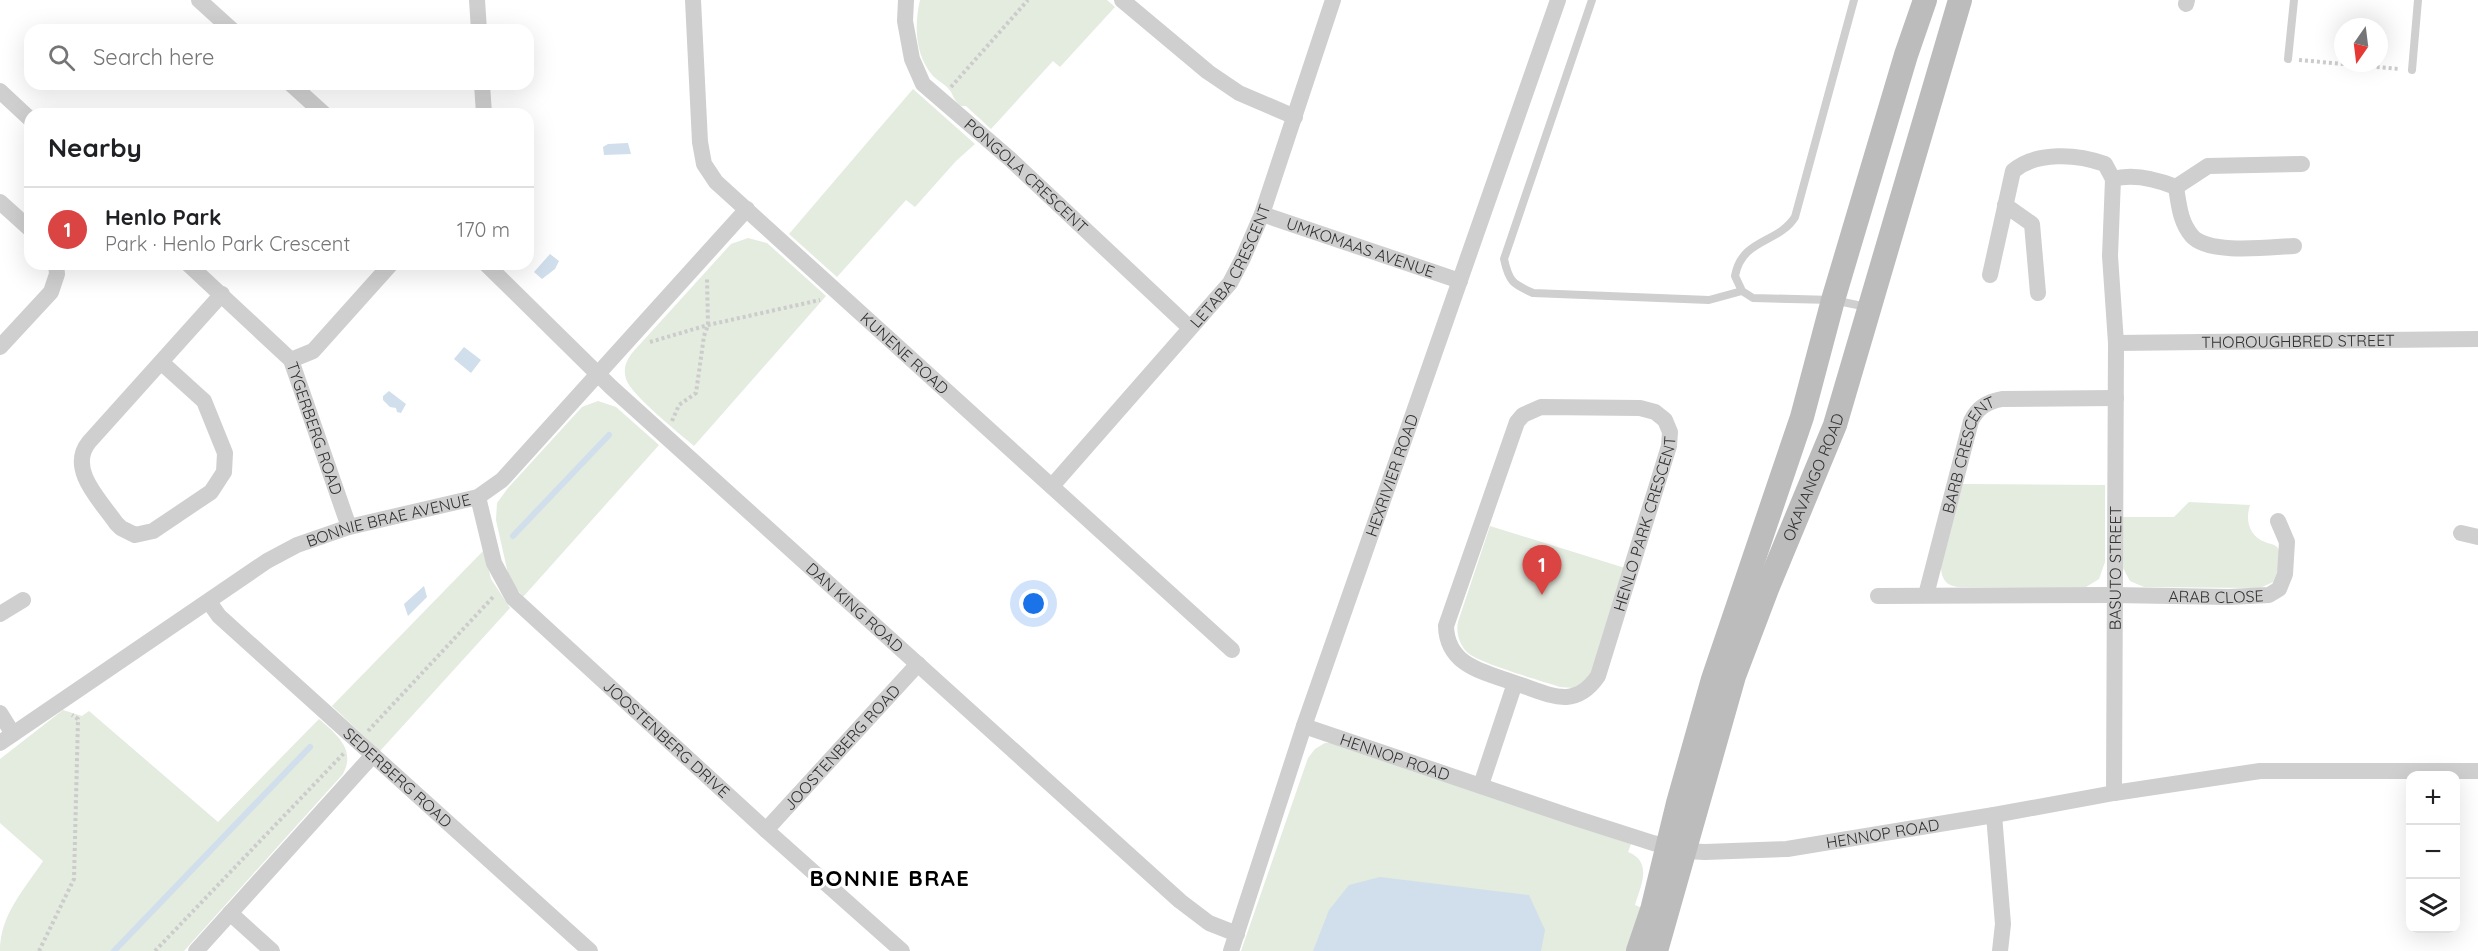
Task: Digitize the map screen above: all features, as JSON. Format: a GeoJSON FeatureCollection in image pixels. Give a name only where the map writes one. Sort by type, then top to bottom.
{"type":"FeatureCollection","features":[{"type":"Feature","properties":{"kind":"main road","name":"OKAVANGO ROAD"},"geometry":{"type":"LineString","coordinates":[[1656,951],[1713,679],[1802,417],[1833,300],[1906,55],[1925,0]]}},
{"type":"Feature","properties":{"kind":"main road","name":"OKAVANGO ROAD"},"geometry":{"type":"LineString","coordinates":[[1638,951],[1676,848],[1734,676],[1767,589],[1835,425],[1960,0]]}},
{"type":"Feature","properties":{"kind":"street"},"geometry":{"type":"LineString","coordinates":[[199,0],[225,24]]}},
{"type":"Feature","properties":{"kind":"street"},"geometry":{"type":"LineString","coordinates":[[477,0],[479,24]]}},
{"type":"Feature","properties":{"kind":"street","name":"KUNENE ROAD"},"geometry":{"type":"LineString","coordinates":[[693,0],[701,154],[709,173],[716,182],[1232,650]]}},
{"type":"Feature","properties":{"kind":"street","name":"PONGOLA CRESCENT"},"geometry":{"type":"LineString","coordinates":[[906,0],[905,21],[912,59],[923,84],[1010,159],[1190,328]]}},
{"type":"Feature","properties":{"kind":"street"},"geometry":{"type":"LineString","coordinates":[[1122,0],[1208,72],[1239,93],[1294,117]]}},
{"type":"Feature","properties":{"kind":"street","name":"LETABA CRESCENT"},"geometry":{"type":"LineString","coordinates":[[1052,486],[1230,283],[1262,214],[1333,0]]}},
{"type":"Feature","properties":{"kind":"street","name":"HEXRIVIER ROAD"},"geometry":{"type":"LineString","coordinates":[[1231,951],[1304,726],[1558,0]]}},
{"type":"Feature","properties":{"kind":"street"},"geometry":{"type":"LineString","coordinates":[[298,90],[317,108]]}},
{"type":"Feature","properties":{"kind":"street"},"geometry":{"type":"LineString","coordinates":[[482,90],[484,108]]}},
{"type":"Feature","properties":{"kind":"street"},"geometry":{"type":"LineString","coordinates":[[1,94],[24,114]]}},
{"type":"Feature","properties":{"kind":"street"},"geometry":{"type":"LineString","coordinates":[[1990,275],[2013,171],[2029,160],[2075,156],[2105,164],[2113,178],[2133,176],[2157,180],[2176,188]]}},
{"type":"Feature","properties":{"kind":"street"},"geometry":{"type":"LineString","coordinates":[[2176,188],[2208,166],[2302,164]]}},
{"type":"Feature","properties":{"kind":"street","name":"BASUTO STREET"},"geometry":{"type":"LineString","coordinates":[[2113,178],[2110,256],[2116,343],[2114,792]]}},
{"type":"Feature","properties":{"kind":"street"},"geometry":{"type":"LineString","coordinates":[[2176,188],[2183,222],[2194,238],[2208,244],[2237,249],[2294,246]]}},
{"type":"Feature","properties":{"kind":"street"},"geometry":{"type":"LineString","coordinates":[[0,202],[24,224]]}},
{"type":"Feature","properties":{"kind":"street"},"geometry":{"type":"LineString","coordinates":[[2006,205],[2032,224],[2038,293]]}},
{"type":"Feature","properties":{"kind":"street","name":"BONNIE BRAE AVENUE"},"geometry":{"type":"LineString","coordinates":[[6,739],[267,561],[297,545],[350,527],[478,497],[502,480],[747,209]]}},
{"type":"Feature","properties":{"kind":"street","name":"UMKOMAAS AVENUE"},"geometry":{"type":"LineString","coordinates":[[1262,214],[1460,281]]}},
{"type":"Feature","properties":{"kind":"street"},"geometry":{"type":"LineString","coordinates":[[0,347],[51,292],[57,270]]}},
{"type":"Feature","properties":{"kind":"street","name":"TYGERBERG ROAD"},"geometry":{"type":"LineString","coordinates":[[195,270],[291,360],[350,527]]}},
{"type":"Feature","properties":{"kind":"street"},"geometry":{"type":"LineString","coordinates":[[291,360],[313,351],[386,270]]}},
{"type":"Feature","properties":{"kind":"street","name":"DAN KING ROAD"},"geometry":{"type":"LineString","coordinates":[[492,270],[665,436],[1180,901],[1209,923],[1237,934]]}},
{"type":"Feature","properties":{"kind":"street"},"geometry":{"type":"LineString","coordinates":[[161,362],[204,401],[225,453],[224,472],[211,492],[153,531],[135,535],[116,523],[85,477],[81,460],[85,447],[161,362],[222,294]]}},
{"type":"Feature","properties":{"kind":"street","name":"THOROUGHBRED STREET"},"geometry":{"type":"LineString","coordinates":[[2116,343],[2478,339]]}},
{"type":"Feature","properties":{"kind":"street","name":"BARB CRESCENT"},"geometry":{"type":"LineString","coordinates":[[1926,595],[1971,421],[1976,411],[1991,402],[2002,399],[2116,398]]}},
{"type":"Feature","properties":{"kind":"street","name":"HENLO PARK CRESCENT"},"geometry":{"type":"LineString","coordinates":[[1621,406],[1655,412],[1665,420],[1670,432],[1669,446],[1598,676],[1583,693],[1571,698],[1556,696],[1515,683],[1468,666],[1457,657],[1446,638],[1446,626],[1517,422],[1530,411],[1541,407],[1621,406]]}},
{"type":"Feature","properties":{"kind":"street","name":"JOOSTENBERG DRIVE"},"geometry":{"type":"LineString","coordinates":[[478,497],[494,563],[505,585],[523,608],[902,951]]}},
{"type":"Feature","properties":{"kind":"street","name":"ARAB CLOSE"},"geometry":{"type":"LineString","coordinates":[[2114,595],[2229,597],[2262,596],[2274,592],[2283,582],[2286,566],[2287,542],[2278,521]]}},
{"type":"Feature","properties":{"kind":"street"},"geometry":{"type":"LineString","coordinates":[[2461,533],[2478,537]]}},
{"type":"Feature","properties":{"kind":"street"},"geometry":{"type":"LineString","coordinates":[[1878,596],[2114,595]]}},
{"type":"Feature","properties":{"kind":"street"},"geometry":{"type":"LineString","coordinates":[[0,614],[23,600]]}},
{"type":"Feature","properties":{"kind":"street","name":"SEDERBERG ROAD"},"geometry":{"type":"LineString","coordinates":[[209,602],[219,616],[590,951]]}},
{"type":"Feature","properties":{"kind":"street","name":"JOOSTENBERG ROAD"},"geometry":{"type":"LineString","coordinates":[[766,830],[918,664]]}},
{"type":"Feature","properties":{"kind":"street"},"geometry":{"type":"LineString","coordinates":[[1481,785],[1515,683]]}},
{"type":"Feature","properties":{"kind":"street"},"geometry":{"type":"LineString","coordinates":[[0,713],[6,739]]}},
{"type":"Feature","properties":{"kind":"street","name":"HENNOP ROAD"},"geometry":{"type":"LineString","coordinates":[[1304,726],[1575,818],[1676,848],[1786,849],[1994,815],[2114,792],[2260,771],[2478,771]]}},
{"type":"Feature","properties":{"kind":"street"},"geometry":{"type":"LineString","coordinates":[[196,951],[373,754]]}},
{"type":"Feature","properties":{"kind":"street"},"geometry":{"type":"LineString","coordinates":[[1994,815],[2003,924],[2000,951]]}},
{"type":"Feature","properties":{"kind":"street"},"geometry":{"type":"LineString","coordinates":[[230,913],[272,951]]}},
{"type":"Feature","properties":{"kind":"lane"},"geometry":{"type":"LineString","coordinates":[[1592,0],[1504,259],[1507,273],[1514,285],[1533,293],[1709,300],[1742,291]]}},
{"type":"Feature","properties":{"kind":"lane"},"geometry":{"type":"LineString","coordinates":[[1854,0],[1795,217],[1787,227],[1748,249],[1740,260],[1735,276],[1742,291],[1754,298],[1833,300],[1869,307]]}},
{"type":"Feature","properties":{"kind":"lane"},"geometry":{"type":"LineString","coordinates":[[2288,59],[2294,0]]}},
{"type":"Feature","properties":{"kind":"lane"},"geometry":{"type":"LineString","coordinates":[[2412,70],[2418,0]]}},
{"type":"Feature","properties":{"kind":"path"},"geometry":{"type":"LineString","coordinates":[[940,100],[1028,0]]}},
{"type":"Feature","properties":{"kind":"path"},"geometry":{"type":"LineString","coordinates":[[2288,59],[2412,70]]}},
{"type":"Feature","properties":{"kind":"path"},"geometry":{"type":"LineString","coordinates":[[665,436],[679,405],[696,393],[704,336],[708,325],[706,253]]}},
{"type":"Feature","properties":{"kind":"path"},"geometry":{"type":"LineString","coordinates":[[632,336],[652,343],[708,325],[818,300],[836,290]]}},
{"type":"Feature","properties":{"kind":"path"},"geometry":{"type":"LineString","coordinates":[[155,951],[505,585]]}},
{"type":"Feature","properties":{"kind":"path"},"geometry":{"type":"LineString","coordinates":[[39,951],[74,879],[78,719],[56,704]]}},
{"type":"Feature","properties":{"kind":"shaded area"},"geometry":{"type":"Polygon","coordinates":[[[920,0],[1107,0],[1115,7],[1060,67],[1053,61],[991,129],[966,106],[961,106],[945,85],[927,68],[919,50],[917,20],[920,0]]]}},
{"type":"Feature","properties":{"kind":"shaded area"},"geometry":{"type":"Polygon","coordinates":[[[913,89],[975,144],[956,161],[915,207],[906,200],[837,277],[789,234],[913,89]]]}},
{"type":"Feature","properties":{"kind":"shaded area"},"geometry":{"type":"Polygon","coordinates":[[[748,238],[767,243],[826,296],[694,446],[637,395],[626,379],[626,365],[632,353],[731,244],[748,238]]]}},
{"type":"Feature","properties":{"kind":"shaded area"},"geometry":{"type":"Polygon","coordinates":[[[598,401],[616,407],[659,445],[523,597],[509,578],[496,520],[497,503],[582,407],[598,401]]]}},
{"type":"Feature","properties":{"kind":"shaded area"},"geometry":{"type":"Polygon","coordinates":[[[1963,484],[2105,485],[2105,562],[2099,579],[2086,587],[1958,587],[1948,583],[1943,578],[1941,567],[1963,484]]]}},
{"type":"Feature","properties":{"kind":"shaded area"},"geometry":{"type":"Polygon","coordinates":[[[2189,502],[2250,505],[2248,522],[2252,532],[2260,539],[2277,547],[2280,552],[2279,565],[2273,582],[2260,588],[2144,587],[2130,581],[2123,568],[2122,517],[2174,517],[2189,502]]]}},
{"type":"Feature","properties":{"kind":"shaded area"},"geometry":{"type":"Polygon","coordinates":[[[1490,526],[1625,568],[1590,677],[1574,688],[1560,687],[1497,667],[1474,657],[1460,642],[1458,622],[1490,526]]]}},
{"type":"Feature","properties":{"kind":"shaded area"},"geometry":{"type":"Polygon","coordinates":[[[484,550],[491,579],[510,608],[380,751],[332,706],[484,550]]]}},
{"type":"Feature","properties":{"kind":"shaded area"},"geometry":{"type":"Polygon","coordinates":[[[63,710],[82,716],[89,711],[218,822],[319,719],[343,743],[347,757],[346,765],[343,774],[184,951],[0,951],[4,926],[14,903],[43,861],[0,823],[0,759],[63,710]]]}},
{"type":"Feature","properties":{"kind":"shaded area"},"geometry":{"type":"Polygon","coordinates":[[[1325,743],[1331,743],[1631,844],[1628,852],[1636,856],[1640,862],[1643,875],[1635,905],[1642,908],[1631,951],[1241,951],[1308,758],[1315,749],[1325,743]]]}},
{"type":"Feature","properties":{"kind":"water"},"geometry":{"type":"Polygon","coordinates":[[[628,143],[631,154],[604,155],[603,147],[608,144],[628,143]]]}},
{"type":"Feature","properties":{"kind":"water"},"geometry":{"type":"Polygon","coordinates":[[[550,254],[559,261],[555,269],[542,279],[534,272],[550,254]]]}},
{"type":"Feature","properties":{"kind":"water"},"geometry":{"type":"Polygon","coordinates":[[[464,347],[481,360],[471,373],[454,359],[464,347]]]}},
{"type":"Feature","properties":{"kind":"water"},"geometry":{"type":"Polygon","coordinates":[[[389,391],[406,404],[401,413],[383,400],[383,396],[389,391]]]}},
{"type":"Feature","properties":{"kind":"water"},"geometry":{"type":"Polygon","coordinates":[[[424,586],[427,597],[408,616],[404,604],[424,586]]]}},
{"type":"Feature","properties":{"kind":"water"},"geometry":{"type":"Polygon","coordinates":[[[1380,877],[1529,895],[1545,930],[1541,951],[1313,951],[1329,910],[1349,885],[1380,877]]]}},
{"type":"Feature","properties":{"kind":"waterway"},"geometry":{"type":"LineString","coordinates":[[513,536],[609,435]]}},
{"type":"Feature","properties":{"kind":"waterway"},"geometry":{"type":"LineString","coordinates":[[114,951],[310,747]]}},
{"type":"Feature","properties":{"kind":"place","name":"Henlo Park"},"geometry":{"type":"Point","coordinates":[1542,595]}},
{"type":"Feature","properties":{"kind":"district","name":"BONNIE BRAE"},"geometry":{"type":"Point","coordinates":[890,878]}}]}
